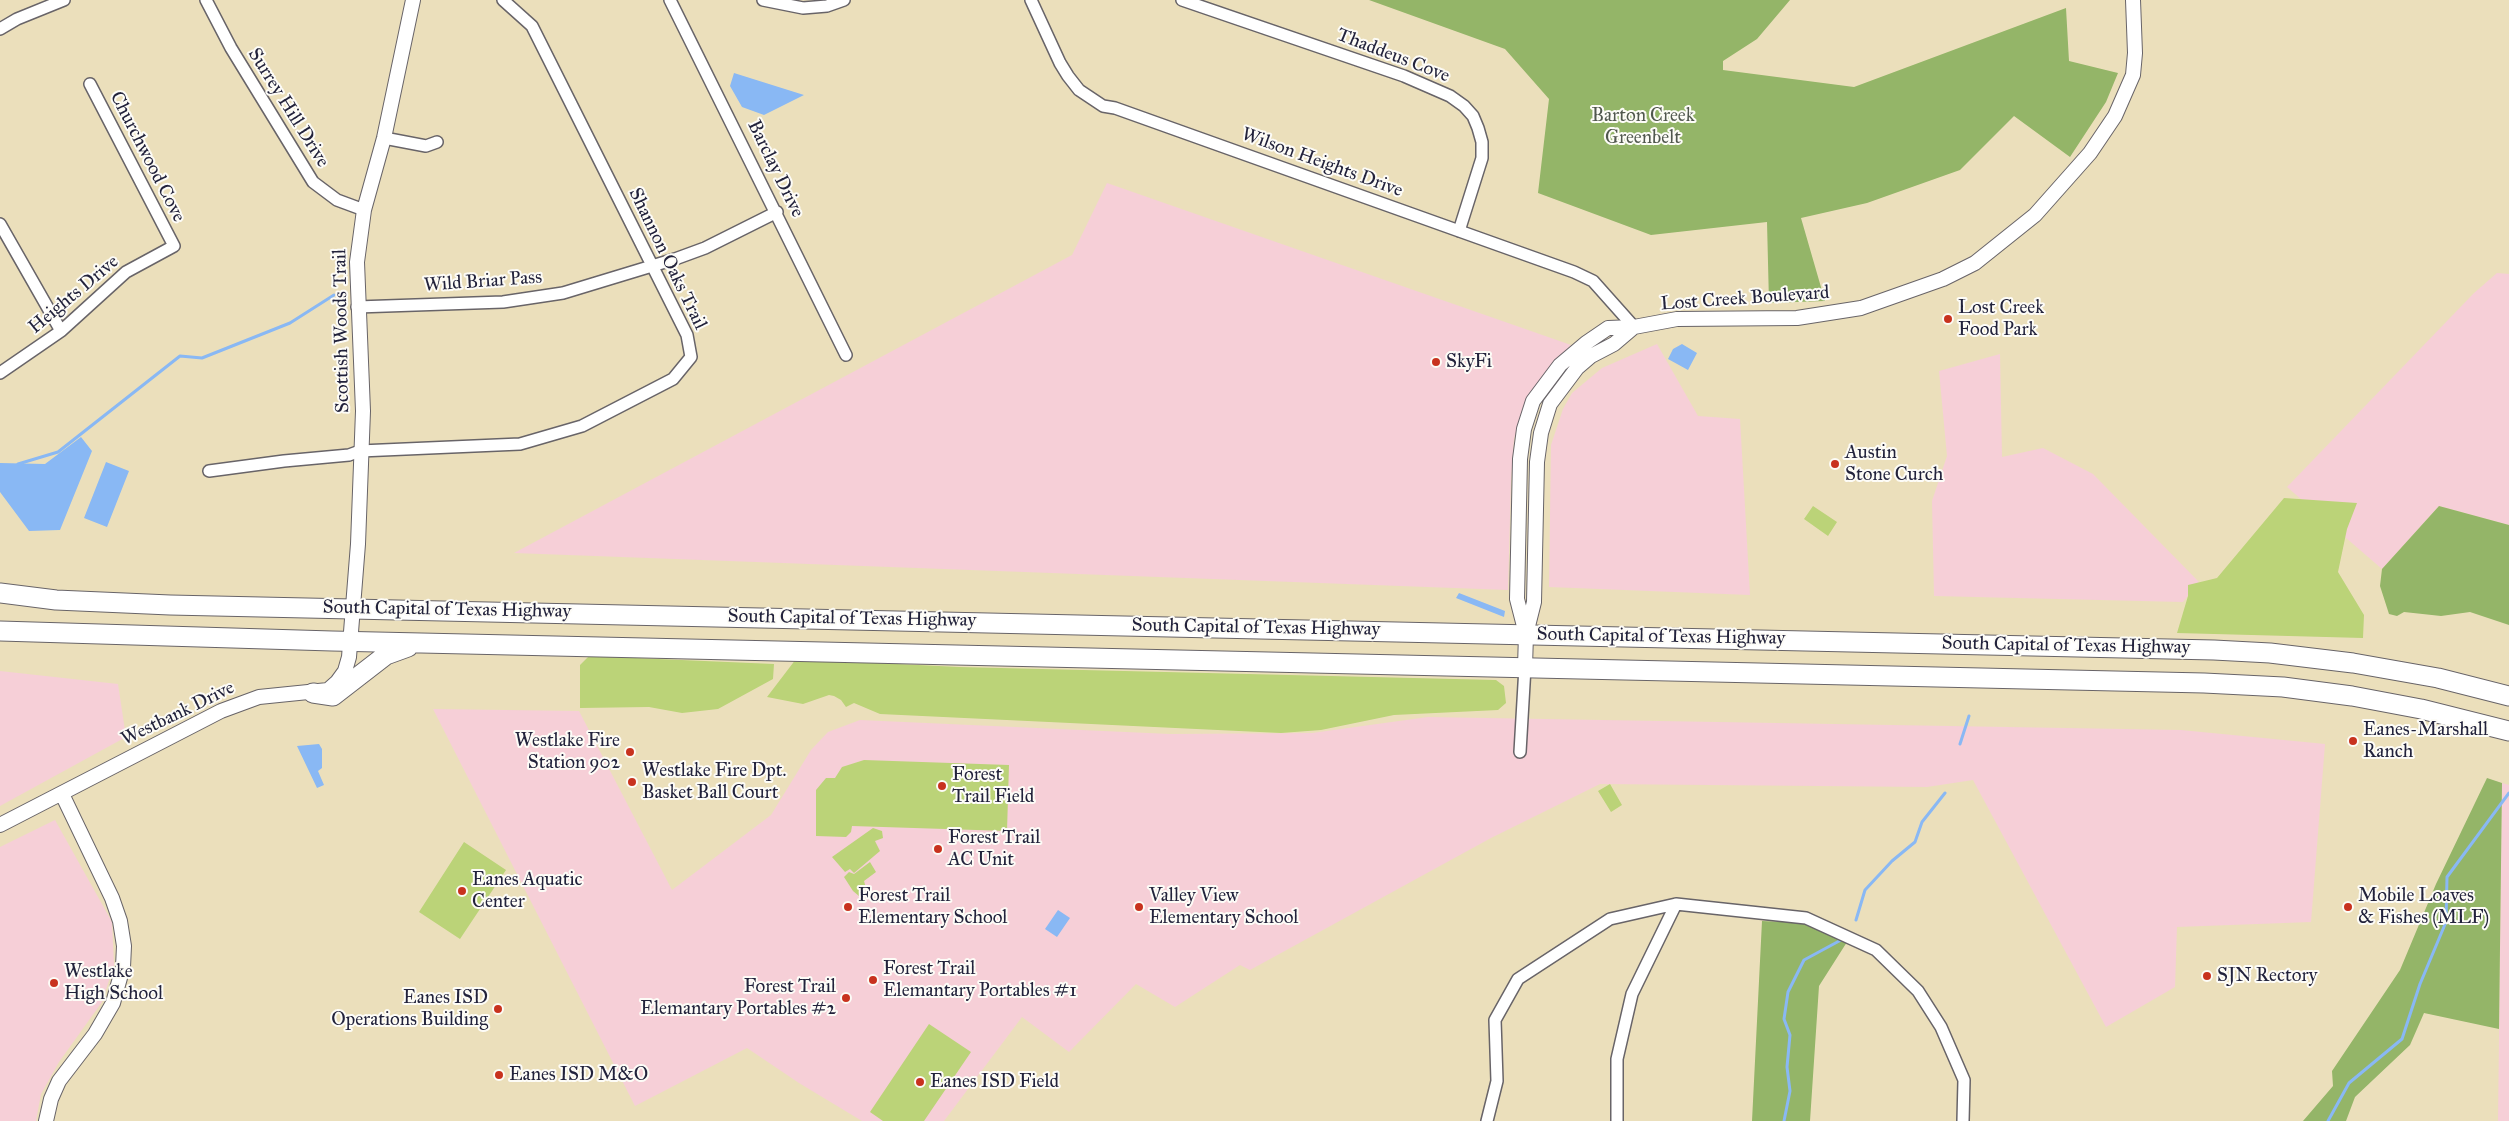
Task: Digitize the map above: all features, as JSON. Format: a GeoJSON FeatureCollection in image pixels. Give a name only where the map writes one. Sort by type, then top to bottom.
{"type":"FeatureCollection","features":[{"type":"Feature","properties":{"kind":"highway","name":"South Capital of Texas Highway"},"geometry":{"type":"LineString","coordinates":[[0,593],[56,600],[170,605],[2160,648],[2270,653],[2387,668],[2509,696]]}},
{"type":"Feature","properties":{"kind":"highway","name":"South Capital of Texas Highway"},"geometry":{"type":"LineString","coordinates":[[0,631],[351,641],[2248,685],[2318,691],[2386,702],[2509,731]]}},
{"type":"Feature","properties":{"kind":"highway"},"geometry":{"type":"LineString","coordinates":[[313,692],[333,696],[386,655],[420,642]]}},
{"type":"Feature","properties":{"kind":"street"},"geometry":{"type":"LineString","coordinates":[[0,29],[17,19],[64,0]]}},
{"type":"Feature","properties":{"kind":"street","name":"Surrey Hill Drive"},"geometry":{"type":"LineString","coordinates":[[206,0],[230,48],[313,182],[337,200],[364,210]]}},
{"type":"Feature","properties":{"kind":"street","name":"Scottish Woods Trail"},"geometry":{"type":"LineString","coordinates":[[353,608],[363,411],[357,307],[357,262],[364,210],[384,138],[413,0]]}},
{"type":"Feature","properties":{"kind":"street","name":"Shannon Oaks Trail"},"geometry":{"type":"LineString","coordinates":[[210,471],[349,455],[360,451],[520,444],[582,426],[673,379],[691,357],[687,335],[532,26],[503,0]]}},
{"type":"Feature","properties":{"kind":"street"},"geometry":{"type":"LineString","coordinates":[[763,0],[803,8],[827,6],[844,0]]}},
{"type":"Feature","properties":{"kind":"street","name":"Wilson Heights Drive"},"geometry":{"type":"LineString","coordinates":[[1031,0],[1060,63],[1068,76],[1079,90],[1103,106],[1115,108],[1574,272],[1593,281],[1634,327]]}},
{"type":"Feature","properties":{"kind":"street","name":"Thaddeus Cove"},"geometry":{"type":"LineString","coordinates":[[1182,0],[1404,76],[1450,96],[1464,106],[1473,116],[1478,128],[1482,142],[1482,158],[1459,231]]}},
{"type":"Feature","properties":{"kind":"street","name":"Lost Creek Boulevard"},"geometry":{"type":"LineString","coordinates":[[1520,752],[1526,634],[1517,599],[1518,491],[1524,429],[1533,401],[1560,364],[1608,328],[1634,327],[1677,319],[1797,318],[1861,308],[1943,279],[1975,263],[2036,215],[2090,153],[2115,116],[2133,74],[2135,53],[2133,0]]}},
{"type":"Feature","properties":{"kind":"street","name":"Barclay Drive"},"geometry":{"type":"LineString","coordinates":[[672,1],[846,355]]}},
{"type":"Feature","properties":{"kind":"street","name":"Churchwood Cove"},"geometry":{"type":"LineString","coordinates":[[90,84],[174,246]]}},
{"type":"Feature","properties":{"kind":"street"},"geometry":{"type":"LineString","coordinates":[[384,138],[426,146],[437,142]]}},
{"type":"Feature","properties":{"kind":"street","name":"Wild Briar Pass"},"geometry":{"type":"LineString","coordinates":[[357,307],[503,302],[563,293],[653,267],[705,248],[777,212]]}},
{"type":"Feature","properties":{"kind":"street"},"geometry":{"type":"LineString","coordinates":[[0,224],[61,331]]}},
{"type":"Feature","properties":{"kind":"street","name":"Heights Drive"},"geometry":{"type":"LineString","coordinates":[[0,374],[61,331],[126,272],[174,246]]}},
{"type":"Feature","properties":{"kind":"street","name":"Westbank Drive"},"geometry":{"type":"LineString","coordinates":[[0,825],[242,702],[281,694],[328,690],[345,671],[351,641],[353,608]]}},
{"type":"Feature","properties":{"kind":"street"},"geometry":{"type":"LineString","coordinates":[[46,1121],[51,1099],[59,1082],[95,1034],[113,1004],[123,967],[124,946],[120,921],[112,898],[62,794]]}},
{"type":"Feature","properties":{"kind":"street"},"geometry":{"type":"LineString","coordinates":[[1617,1121],[1617,1059],[1632,994],[1676,904]]}},
{"type":"Feature","properties":{"kind":"street"},"geometry":{"type":"LineString","coordinates":[[1487,1121],[1497,1080],[1496,1020],[1518,978],[1610,918],[1676,904],[1806,918],[1876,950],[1918,991],[1941,1027],[1964,1080],[1962,1121]]}},
{"type":"Feature","properties":{"kind":"shaded area"},"geometry":{"type":"Polygon","coordinates":[[[1107,183],[1571,345],[1536,385],[1522,411],[1514,439],[1508,590],[514,553],[1072,255],[1107,183]]]}},
{"type":"Feature","properties":{"kind":"shaded area"},"geometry":{"type":"Polygon","coordinates":[[[2497,273],[2509,274],[2509,525],[2439,506],[2382,569],[2287,487],[2474,293],[2497,273]]]}},
{"type":"Feature","properties":{"kind":"shaded area"},"geometry":{"type":"Polygon","coordinates":[[[1657,344],[1698,416],[1740,419],[1750,595],[1549,587],[1551,445],[1563,409],[1572,393],[1602,368],[1657,344]]]}},
{"type":"Feature","properties":{"kind":"shaded area"},"geometry":{"type":"Polygon","coordinates":[[[2000,354],[2002,457],[2043,448],[2093,474],[2199,582],[2183,602],[1934,596],[1932,501],[1947,456],[1939,371],[2000,354]]]}},
{"type":"Feature","properties":{"kind":"shaded area"},"geometry":{"type":"Polygon","coordinates":[[[0,671],[118,684],[126,737],[0,806],[0,671]]]}},
{"type":"Feature","properties":{"kind":"shaded area"},"geometry":{"type":"Polygon","coordinates":[[[433,709],[579,711],[672,890],[771,815],[811,750],[828,732],[860,720],[1170,734],[1312,733],[1428,717],[2181,730],[2325,744],[2311,922],[2177,927],[2175,987],[2106,1027],[1973,780],[1927,787],[1600,784],[1491,838],[1250,970],[1240,965],[1175,1007],[1136,984],[1069,1052],[1022,1017],[944,1121],[862,1121],[799,1083],[747,1048],[635,1106],[433,709]]]}},
{"type":"Feature","properties":{"kind":"shaded area"},"geometry":{"type":"Polygon","coordinates":[[[2502,783],[2509,785],[2509,1121],[2498,1121],[2502,783]]]}},
{"type":"Feature","properties":{"kind":"shaded area","name":"Westlake High School"},"geometry":{"type":"Polygon","coordinates":[[[55,820],[112,922],[114,965],[102,1002],[59,1062],[41,1094],[36,1121],[0,1121],[0,847],[55,820]]]}},
{"type":"Feature","properties":{"kind":"green space","name":"Barton Creek Greenbelt"},"geometry":{"type":"Polygon","coordinates":[[[1369,0],[1790,0],[1757,39],[1723,61],[1723,70],[1854,87],[2066,8],[2069,61],[2118,73],[2106,102],[2070,157],[2014,116],[1960,170],[1867,203],[1801,218],[1825,301],[1769,303],[1767,222],[1651,235],[1538,193],[1549,99],[1505,49],[1369,0]]]}},
{"type":"Feature","properties":{"kind":"green space"},"geometry":{"type":"Polygon","coordinates":[[[2284,498],[2357,503],[2347,529],[2338,572],[2364,615],[2363,638],[2177,633],[2188,596],[2188,585],[2217,578],[2284,498]]]}},
{"type":"Feature","properties":{"kind":"green space"},"geometry":{"type":"Polygon","coordinates":[[[1813,506],[1837,522],[1828,536],[1804,519],[1813,506]]]}},
{"type":"Feature","properties":{"kind":"green space"},"geometry":{"type":"Polygon","coordinates":[[[2439,506],[2509,525],[2509,625],[2470,612],[2441,616],[2404,612],[2397,616],[2389,614],[2380,586],[2382,569],[2439,506]]]}},
{"type":"Feature","properties":{"kind":"green space"},"geometry":{"type":"Polygon","coordinates":[[[589,656],[774,664],[773,679],[718,709],[682,713],[649,707],[580,708],[580,665],[589,656]]]}},
{"type":"Feature","properties":{"kind":"green space"},"geometry":{"type":"Polygon","coordinates":[[[796,659],[959,667],[1496,680],[1504,686],[1506,703],[1498,710],[1394,715],[1321,730],[1281,733],[880,714],[854,703],[846,707],[841,700],[829,695],[803,704],[767,697],[796,659]]]}},
{"type":"Feature","properties":{"kind":"green space","name":"Forest Trail Field"},"geometry":{"type":"Polygon","coordinates":[[[864,760],[1009,765],[1007,831],[852,826],[851,832],[846,837],[816,836],[816,790],[826,778],[835,778],[842,767],[864,760]]]}},
{"type":"Feature","properties":{"kind":"green space"},"geometry":{"type":"Polygon","coordinates":[[[2487,778],[2502,783],[2499,1029],[2424,1013],[2410,1045],[2355,1097],[2346,1121],[2303,1121],[2333,1086],[2332,1071],[2400,970],[2436,884],[2487,778]]]}},
{"type":"Feature","properties":{"kind":"green space"},"geometry":{"type":"Polygon","coordinates":[[[1610,784],[1622,805],[1611,812],[1598,791],[1610,784]]]}},
{"type":"Feature","properties":{"kind":"green space"},"geometry":{"type":"Polygon","coordinates":[[[873,828],[882,831],[883,838],[875,841],[880,851],[854,873],[850,869],[845,872],[832,857],[873,828]]]}},
{"type":"Feature","properties":{"kind":"green space","name":"Eanes Aquatic Center"},"geometry":{"type":"Polygon","coordinates":[[[464,842],[506,870],[460,939],[419,912],[464,842]]]}},
{"type":"Feature","properties":{"kind":"green space"},"geometry":{"type":"Polygon","coordinates":[[[870,862],[876,872],[864,881],[866,888],[859,896],[853,891],[844,877],[849,872],[854,874],[870,862]]]}},
{"type":"Feature","properties":{"kind":"green space"},"geometry":{"type":"Polygon","coordinates":[[[1762,921],[1804,923],[1847,942],[1819,986],[1810,1121],[1752,1121],[1762,921]]]}},
{"type":"Feature","properties":{"kind":"green space","name":"Eanes ISD Field"},"geometry":{"type":"Polygon","coordinates":[[[929,1024],[971,1052],[924,1121],[883,1121],[870,1112],[929,1024]]]}},
{"type":"Feature","properties":{"kind":"water"},"geometry":{"type":"Polygon","coordinates":[[[734,73],[804,95],[764,115],[742,107],[730,86],[734,73]]]}},
{"type":"Feature","properties":{"kind":"water"},"geometry":{"type":"Polygon","coordinates":[[[1682,344],[1697,353],[1688,370],[1668,359],[1673,349],[1682,344]]]}},
{"type":"Feature","properties":{"kind":"water"},"geometry":{"type":"Polygon","coordinates":[[[81,437],[92,451],[60,530],[29,531],[0,492],[0,463],[45,464],[81,437]]]}},
{"type":"Feature","properties":{"kind":"water"},"geometry":{"type":"Polygon","coordinates":[[[106,462],[129,471],[107,527],[84,518],[106,462]]]}},
{"type":"Feature","properties":{"kind":"water"},"geometry":{"type":"Polygon","coordinates":[[[1459,593],[1505,611],[1504,617],[1456,598],[1459,593]]]}},
{"type":"Feature","properties":{"kind":"water"},"geometry":{"type":"Polygon","coordinates":[[[319,744],[322,749],[322,768],[318,771],[324,785],[317,788],[297,746],[319,744]]]}},
{"type":"Feature","properties":{"kind":"water"},"geometry":{"type":"Polygon","coordinates":[[[1058,910],[1070,918],[1057,937],[1045,929],[1058,910]]]}},
{"type":"Feature","properties":{"kind":"waterway"},"geometry":{"type":"LineString","coordinates":[[18,464],[58,452],[180,356],[202,358],[290,323],[334,295]]}},
{"type":"Feature","properties":{"kind":"waterway"},"geometry":{"type":"LineString","coordinates":[[1960,744],[1969,716]]}},
{"type":"Feature","properties":{"kind":"waterway"},"geometry":{"type":"LineString","coordinates":[[1856,920],[1865,890],[1892,861],[1915,842],[1922,822],[1945,793]]}},
{"type":"Feature","properties":{"kind":"waterway"},"geometry":{"type":"LineString","coordinates":[[2328,1121],[2349,1083],[2402,1039],[2420,984],[2446,922],[2447,877],[2509,793]]}},
{"type":"Feature","properties":{"kind":"waterway"},"geometry":{"type":"LineString","coordinates":[[1784,1121],[1790,1091],[1787,1067],[1790,1035],[1784,1019],[1788,992],[1804,960],[1841,940]]}},
{"type":"Feature","properties":{"kind":"place","name":"Lost Creek Food Park"},"geometry":{"type":"Point","coordinates":[1948,319]}},
{"type":"Feature","properties":{"kind":"place","name":"SkyFi"},"geometry":{"type":"Point","coordinates":[1436,362]}},
{"type":"Feature","properties":{"kind":"place","name":"Austin Stone Curch"},"geometry":{"type":"Point","coordinates":[1835,464]}},
{"type":"Feature","properties":{"kind":"place","name":"Eanes-Marshall Ranch"},"geometry":{"type":"Point","coordinates":[2353,741]}},
{"type":"Feature","properties":{"kind":"place","name":"Westlake Fire Station 902"},"geometry":{"type":"Point","coordinates":[630,752]}},
{"type":"Feature","properties":{"kind":"place","name":"Westlake Fire Dpt. Basket Ball Court"},"geometry":{"type":"Point","coordinates":[632,782]}},
{"type":"Feature","properties":{"kind":"place","name":"Forest Trail Field"},"geometry":{"type":"Point","coordinates":[942,786]}},
{"type":"Feature","properties":{"kind":"place","name":"Forest Trail AC Unit"},"geometry":{"type":"Point","coordinates":[938,849]}},
{"type":"Feature","properties":{"kind":"place","name":"Eanes Aquatic Center"},"geometry":{"type":"Point","coordinates":[462,891]}},
{"type":"Feature","properties":{"kind":"place","name":"Forest Trail Elementary School"},"geometry":{"type":"Point","coordinates":[848,907]}},
{"type":"Feature","properties":{"kind":"place","name":"Valley View Elementary School"},"geometry":{"type":"Point","coordinates":[1139,907]}},
{"type":"Feature","properties":{"kind":"place","name":"Mobile Loaves & Fishes (MLF)"},"geometry":{"type":"Point","coordinates":[2348,907]}},
{"type":"Feature","properties":{"kind":"place","name":"SJN Rectory"},"geometry":{"type":"Point","coordinates":[2207,976]}},
{"type":"Feature","properties":{"kind":"place","name":"Forest Trail Elemantary Portables #1"},"geometry":{"type":"Point","coordinates":[873,980]}},
{"type":"Feature","properties":{"kind":"place","name":"Westlake High School"},"geometry":{"type":"Point","coordinates":[54,983]}},
{"type":"Feature","properties":{"kind":"place","name":"Forest Trail Elemantary Portables #2"},"geometry":{"type":"Point","coordinates":[846,998]}},
{"type":"Feature","properties":{"kind":"place","name":"Eanes ISD Operations Building"},"geometry":{"type":"Point","coordinates":[498,1009]}},
{"type":"Feature","properties":{"kind":"place","name":"Eanes ISD M&O"},"geometry":{"type":"Point","coordinates":[499,1075]}},
{"type":"Feature","properties":{"kind":"place","name":"Eanes ISD Field"},"geometry":{"type":"Point","coordinates":[920,1082]}}]}
